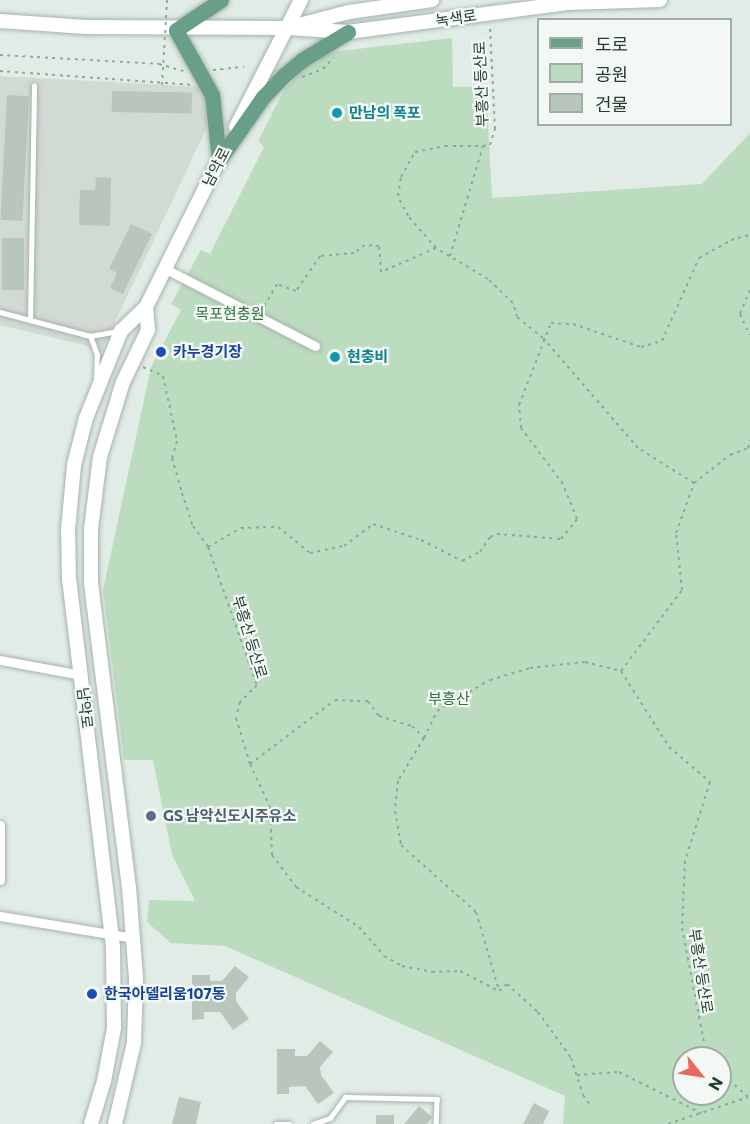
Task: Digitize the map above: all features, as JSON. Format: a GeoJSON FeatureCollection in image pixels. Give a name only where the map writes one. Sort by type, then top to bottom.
{"type":"FeatureCollection","features":[{"type":"Feature","properties":{"kind":"main road"},"geometry":{"type":"LineString","coordinates":[[219,160],[212,95],[176,30],[221,0]]}},
{"type":"Feature","properties":{"kind":"main road"},"geometry":{"type":"LineString","coordinates":[[219,160],[263,97],[283,76],[302,60],[348,32]]}},
{"type":"Feature","properties":{"kind":"street","name":"남악로"},"geometry":{"type":"LineString","coordinates":[[91,1124],[104,1081],[114,1028],[112,934],[81,675],[68,530],[74,465],[95,393],[121,331],[146,308],[164,268],[301,0]]}},
{"type":"Feature","properties":{"kind":"street","name":"녹색로"},"geometry":{"type":"LineString","coordinates":[[288,28],[349,12],[432,0]]}},
{"type":"Feature","properties":{"kind":"street","name":"녹색로"},"geometry":{"type":"LineString","coordinates":[[0,21],[176,30],[288,28],[348,32],[567,3],[660,0]]}},
{"type":"Feature","properties":{"kind":"street"},"geometry":{"type":"LineString","coordinates":[[164,268],[315,346]]}},
{"type":"Feature","properties":{"kind":"street","name":"남악로"},"geometry":{"type":"LineString","coordinates":[[116,1124],[134,1042],[134,938],[90,556],[92,508],[100,457],[114,406],[148,330],[146,308]]}},
{"type":"Feature","properties":{"kind":"street"},"geometry":{"type":"LineString","coordinates":[[0,660],[81,675]]}},
{"type":"Feature","properties":{"kind":"street"},"geometry":{"type":"LineString","coordinates":[[0,825],[0,880]]}},
{"type":"Feature","properties":{"kind":"street"},"geometry":{"type":"LineString","coordinates":[[0,916],[134,938]]}},
{"type":"Feature","properties":{"kind":"lane"},"geometry":{"type":"LineString","coordinates":[[30,320],[34,86]]}},
{"type":"Feature","properties":{"kind":"lane"},"geometry":{"type":"LineString","coordinates":[[0,312],[90,336],[121,331]]}},
{"type":"Feature","properties":{"kind":"lane"},"geometry":{"type":"LineString","coordinates":[[90,336],[97,355],[95,393]]}},
{"type":"Feature","properties":{"kind":"lane"},"geometry":{"type":"LineString","coordinates":[[328,1124],[345,1097],[437,1099],[436,1124]]}},
{"type":"Feature","properties":{"kind":"lane"},"geometry":{"type":"LineString","coordinates":[[313,1124],[330,1118]]}},
{"type":"Feature","properties":{"kind":"lane"},"geometry":{"type":"LineString","coordinates":[[276,1124],[290,1124]]}},
{"type":"Feature","properties":{"kind":"path"},"geometry":{"type":"LineString","coordinates":[[162,85],[166,0]]}},
{"type":"Feature","properties":{"kind":"path","name":"부흥산 등산로"},"geometry":{"type":"LineString","coordinates":[[489,14],[495,129],[490,145],[464,144],[415,152],[401,177],[398,196],[408,216],[436,248],[488,279],[513,303],[517,317],[543,338],[638,448],[694,483]]}},
{"type":"Feature","properties":{"kind":"path"},"geometry":{"type":"LineString","coordinates":[[294,80],[323,69],[337,52]]}},
{"type":"Feature","properties":{"kind":"path"},"geometry":{"type":"LineString","coordinates":[[0,55],[159,64],[187,73]]}},
{"type":"Feature","properties":{"kind":"path"},"geometry":{"type":"LineString","coordinates":[[205,73],[226,66],[244,67]]}},
{"type":"Feature","properties":{"kind":"path"},"geometry":{"type":"LineString","coordinates":[[0,71],[192,87]]}},
{"type":"Feature","properties":{"kind":"path"},"geometry":{"type":"LineString","coordinates":[[192,77],[197,81]]}},
{"type":"Feature","properties":{"kind":"path","name":"부흥산 등산로"},"geometry":{"type":"LineString","coordinates":[[450,256],[483,146]]}},
{"type":"Feature","properties":{"kind":"path"},"geometry":{"type":"LineString","coordinates":[[208,547],[242,528],[278,527],[310,553],[344,546],[373,524],[421,540],[462,561],[480,552],[490,537],[497,534],[561,539],[577,519],[563,484],[521,428],[519,405],[543,338],[552,323],[573,324],[641,347],[662,341],[699,258],[731,240],[750,235]]}},
{"type":"Feature","properties":{"kind":"path"},"geometry":{"type":"LineString","coordinates":[[258,317],[277,284],[296,291],[320,256],[354,254],[365,245],[379,246],[381,272],[436,248]]}},
{"type":"Feature","properties":{"kind":"path"},"geometry":{"type":"LineString","coordinates":[[750,290],[740,314],[750,335]]}},
{"type":"Feature","properties":{"kind":"path","name":"부흥산 등산로"},"geometry":{"type":"LineString","coordinates":[[133,362],[163,376],[177,441],[172,458],[193,526],[208,547],[257,685],[240,702],[236,718],[250,764],[270,807],[272,855],[296,887],[359,927],[384,956],[402,966],[432,972],[460,971],[499,991],[507,984],[538,1012],[571,1058],[591,1106]]}},
{"type":"Feature","properties":{"kind":"path"},"geometry":{"type":"LineString","coordinates":[[499,991],[476,912],[401,845],[395,811],[398,781],[437,711],[490,680],[531,668],[585,662],[621,671],[682,590],[676,533],[694,483],[730,455],[748,448],[750,440]]}},
{"type":"Feature","properties":{"kind":"path","name":"부흥산 등산로"},"geometry":{"type":"LineString","coordinates":[[621,671],[669,747],[710,782],[686,861],[682,928],[705,1046]]}},
{"type":"Feature","properties":{"kind":"path"},"geometry":{"type":"LineString","coordinates":[[250,764],[335,700],[368,701],[379,716],[412,726],[424,738]]}},
{"type":"Feature","properties":{"kind":"path"},"geometry":{"type":"LineString","coordinates":[[577,1075],[619,1072],[701,1113]]}},
{"type":"Feature","properties":{"kind":"path"},"geometry":{"type":"LineString","coordinates":[[732,1083],[748,1097],[732,1102]]}},
{"type":"Feature","properties":{"kind":"path"},"geometry":{"type":"LineString","coordinates":[[668,1124],[722,1106]]}},
{"type":"Feature","properties":{"kind":"shaded area"},"geometry":{"type":"Polygon","coordinates":[[[0,76],[202,87],[206,93],[207,127],[100,354],[84,345],[0,325],[0,76]]]}},
{"type":"Feature","properties":{"kind":"green space","name":"부흥산"},"geometry":{"type":"Polygon","coordinates":[[[452,38],[453,87],[486,86],[492,198],[702,184],[750,133],[750,1124],[563,1124],[565,1096],[225,946],[171,943],[147,922],[149,900],[195,901],[172,855],[153,760],[124,760],[103,590],[151,367],[181,310],[171,304],[201,250],[210,254],[264,147],[258,141],[284,90],[307,66],[331,52],[452,38]]]}},
{"type":"Feature","properties":{"kind":"building"},"geometry":{"type":"Polygon","coordinates":[[[112,91],[192,92],[192,113],[112,112],[112,91]]]}},
{"type":"Feature","properties":{"kind":"building"},"geometry":{"type":"Polygon","coordinates":[[[7,95],[29,96],[22,221],[0,220],[7,95]]]}},
{"type":"Feature","properties":{"kind":"building"},"geometry":{"type":"Polygon","coordinates":[[[96,177],[111,178],[110,226],[79,225],[80,190],[95,190],[96,177]]]}},
{"type":"Feature","properties":{"kind":"building"},"geometry":{"type":"Polygon","coordinates":[[[131,224],[152,234],[123,294],[110,288],[117,273],[109,269],[131,224]]]}},
{"type":"Feature","properties":{"kind":"building"},"geometry":{"type":"Polygon","coordinates":[[[2,238],[24,238],[24,290],[2,290],[2,238]]]}},
{"type":"Feature","properties":{"kind":"building"},"geometry":{"type":"Polygon","coordinates":[[[235,966],[249,977],[236,993],[236,1001],[249,1019],[233,1030],[220,1012],[204,1012],[204,1019],[192,1020],[192,975],[210,975],[210,981],[222,981],[235,966]]]}},
{"type":"Feature","properties":{"kind":"building"},"geometry":{"type":"Polygon","coordinates":[[[320,1041],[333,1052],[320,1067],[321,1075],[334,1093],[318,1104],[305,1086],[289,1087],[289,1094],[277,1094],[277,1049],[295,1049],[295,1056],[307,1056],[320,1041]]]}},
{"type":"Feature","properties":{"kind":"building"},"geometry":{"type":"Polygon","coordinates":[[[179,1097],[201,1102],[196,1124],[172,1124],[179,1097]]]}},
{"type":"Feature","properties":{"kind":"building"},"geometry":{"type":"Polygon","coordinates":[[[534,1103],[549,1111],[543,1124],[523,1124],[534,1103]]]}},
{"type":"Feature","properties":{"kind":"building"},"geometry":{"type":"Polygon","coordinates":[[[419,1106],[432,1117],[427,1124],[404,1124],[419,1106]]]}},
{"type":"Feature","properties":{"kind":"building"},"geometry":{"type":"Polygon","coordinates":[[[376,1115],[394,1115],[394,1124],[376,1124],[376,1115]]]}},
{"type":"Feature","properties":{"kind":"place","name":"만남의 폭포"},"geometry":{"type":"Point","coordinates":[337,113]}},
{"type":"Feature","properties":{"kind":"place","name":"카누경기장"},"geometry":{"type":"Point","coordinates":[161,352]}},
{"type":"Feature","properties":{"kind":"place","name":"현충비"},"geometry":{"type":"Point","coordinates":[335,357]}},
{"type":"Feature","properties":{"kind":"place","name":"GS 남악신도시주유소"},"geometry":{"type":"Point","coordinates":[151,816]}},
{"type":"Feature","properties":{"kind":"place","name":"한국아델리움107동"},"geometry":{"type":"Point","coordinates":[92,994]}},
{"type":"Feature","properties":{"kind":"park label","name":"목포현충원"},"geometry":{"type":"Point","coordinates":[230,314]}}]}
